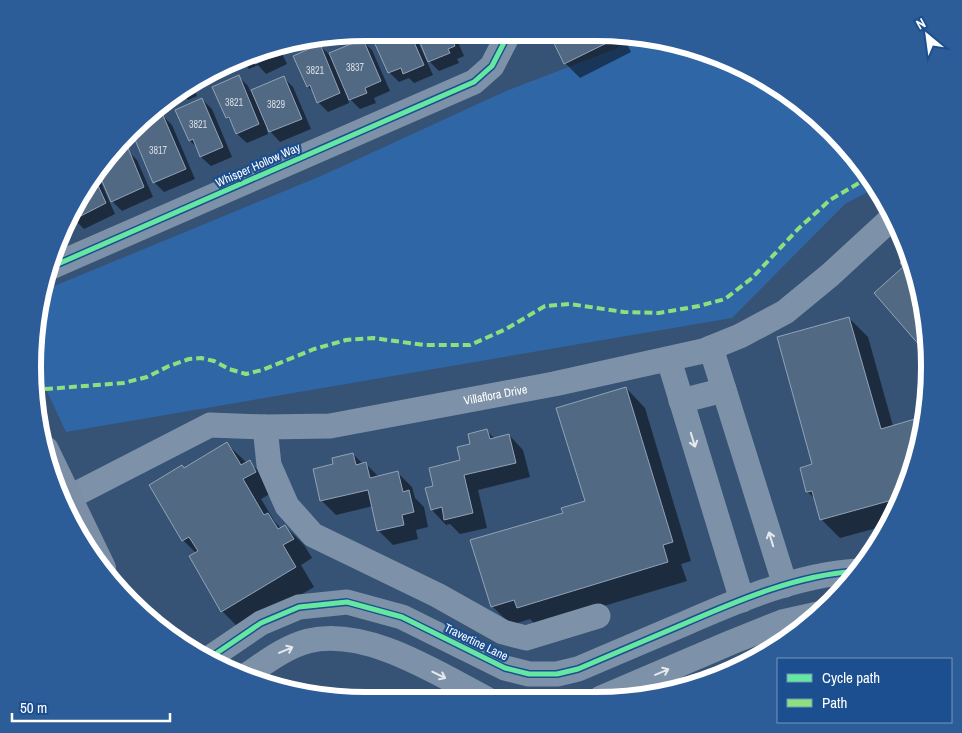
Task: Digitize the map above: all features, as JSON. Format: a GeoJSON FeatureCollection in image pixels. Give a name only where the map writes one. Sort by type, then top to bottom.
{"type":"FeatureCollection","features":[{"type":"Feature","properties":{"kind":"street","name":"Whisper Hollow Way"},"geometry":{"type":"LineString","coordinates":[[58,264],[474,82],[492,66],[505,41]]}},
{"type":"Feature","properties":{"kind":"street","name":"Villaflora Drive"},"geometry":{"type":"LineString","coordinates":[[69,497],[210,425],[265,427],[330,426],[554,384],[669,360],[711,348],[740,336],[785,312],[830,275],[887,222]]}},
{"type":"Feature","properties":{"kind":"street"},"geometry":{"type":"LineString","coordinates":[[711,348],[785,585]]}},
{"type":"Feature","properties":{"kind":"street"},"geometry":{"type":"LineString","coordinates":[[669,360],[742,600]]}},
{"type":"Feature","properties":{"kind":"street"},"geometry":{"type":"LineString","coordinates":[[681,401],[724,390]]}},
{"type":"Feature","properties":{"kind":"street"},"geometry":{"type":"LineString","coordinates":[[265,427],[269,465],[287,506],[313,535],[437,596],[503,632],[526,638],[598,616]]}},
{"type":"Feature","properties":{"kind":"street","name":"Travertine Lane"},"geometry":{"type":"LineString","coordinates":[[215,654],[261,623],[299,607],[347,602],[402,616],[505,668],[529,674],[557,674],[578,669],[742,600],[785,585],[848,572]]}},
{"type":"Feature","properties":{"kind":"street"},"geometry":{"type":"LineString","coordinates":[[617,691],[748,635],[782,622],[802,618]]}},
{"type":"Feature","properties":{"kind":"street"},"geometry":{"type":"LineString","coordinates":[[253,671],[278,654],[308,641],[344,638],[390,650],[473,692]]}},
{"type":"Feature","properties":{"kind":"shaded area"},"geometry":{"type":"Polygon","coordinates":[[[620,42],[659,47],[680,52],[720,66],[758,85],[793,108],[810,122],[840,152],[869,191],[845,204],[732,318],[66,432],[42,380],[44,324],[51,287],[321,176],[506,91],[618,48],[620,42]]]}},
{"type":"Feature","properties":{"kind":"building"},"geometry":{"type":"Polygon","coordinates":[[[357,41],[364,41],[381,81],[365,88],[367,93],[349,100],[329,53],[357,41]]]}},
{"type":"Feature","properties":{"kind":"building"},"geometry":{"type":"Polygon","coordinates":[[[374,41],[414,41],[424,65],[403,74],[401,68],[388,73],[374,41]]]}},
{"type":"Feature","properties":{"kind":"building"},"geometry":{"type":"Polygon","coordinates":[[[419,41],[453,41],[455,46],[448,49],[450,53],[428,62],[419,41]]]}},
{"type":"Feature","properties":{"kind":"building"},"geometry":{"type":"Polygon","coordinates":[[[553,41],[610,42],[564,64],[553,41]]]}},
{"type":"Feature","properties":{"kind":"building"},"geometry":{"type":"Polygon","coordinates":[[[320,45],[340,93],[317,103],[310,85],[307,87],[293,56],[320,45]]]}},
{"type":"Feature","properties":{"kind":"building"},"geometry":{"type":"Polygon","coordinates":[[[278,54],[255,64],[254,62],[278,54]]]}},
{"type":"Feature","properties":{"kind":"building"},"geometry":{"type":"Polygon","coordinates":[[[239,75],[259,124],[236,134],[229,117],[226,118],[212,87],[239,75]]]}},
{"type":"Feature","properties":{"kind":"building"},"geometry":{"type":"Polygon","coordinates":[[[284,76],[302,119],[269,132],[251,90],[284,76]]]}},
{"type":"Feature","properties":{"kind":"building"},"geometry":{"type":"Polygon","coordinates":[[[202,98],[223,147],[200,157],[193,139],[189,141],[175,110],[202,98]]]}},
{"type":"Feature","properties":{"kind":"building"},"geometry":{"type":"Polygon","coordinates":[[[162,114],[186,169],[153,183],[135,139],[162,114]]]}},
{"type":"Feature","properties":{"kind":"building"},"geometry":{"type":"Polygon","coordinates":[[[128,148],[144,187],[111,202],[101,179],[124,150],[128,148]]]}},
{"type":"Feature","properties":{"kind":"building"},"geometry":{"type":"Polygon","coordinates":[[[97,184],[106,203],[78,217],[97,184]]]}},
{"type":"Feature","properties":{"kind":"building"},"geometry":{"type":"Polygon","coordinates":[[[903,261],[910,282],[915,303],[920,346],[874,293],[903,267],[900,263],[903,261]]]}},
{"type":"Feature","properties":{"kind":"building"},"geometry":{"type":"Polygon","coordinates":[[[849,317],[881,429],[917,418],[910,451],[892,500],[820,520],[812,491],[806,492],[800,468],[812,464],[777,337],[849,317]]]}},
{"type":"Feature","properties":{"kind":"building"},"geometry":{"type":"Polygon","coordinates":[[[626,387],[673,542],[663,545],[668,562],[517,608],[514,600],[491,607],[470,540],[563,513],[561,508],[585,501],[556,408],[626,387]]]}},
{"type":"Feature","properties":{"kind":"building"},"geometry":{"type":"Polygon","coordinates":[[[487,429],[490,439],[509,434],[516,463],[464,475],[473,513],[444,520],[442,507],[431,510],[425,488],[433,486],[429,468],[460,460],[457,447],[470,444],[468,434],[487,429]]]}},
{"type":"Feature","properties":{"kind":"building"},"geometry":{"type":"Polygon","coordinates":[[[227,442],[241,465],[250,460],[256,472],[243,479],[264,515],[268,513],[278,529],[285,525],[294,539],[283,545],[296,567],[221,612],[189,556],[198,551],[189,537],[182,541],[149,485],[182,465],[184,468],[227,442]]]}},
{"type":"Feature","properties":{"kind":"building"},"geometry":{"type":"Polygon","coordinates":[[[353,453],[356,465],[366,462],[370,478],[398,471],[403,492],[409,490],[414,512],[402,515],[404,525],[377,531],[368,490],[320,501],[313,469],[333,464],[332,458],[353,453]]]}},
{"type":"Feature","properties":{"kind":"marked path"},"geometry":{"type":"LineString","coordinates":[[42,389],[123,383],[147,377],[189,359],[201,358],[214,361],[229,369],[246,374],[262,370],[314,349],[346,340],[373,338],[424,345],[470,345],[506,329],[545,306],[570,304],[624,312],[659,313],[699,306],[725,299],[752,278],[798,229],[830,200],[862,181]]}},
{"type":"Feature","properties":{"kind":"cycle path"},"geometry":{"type":"LineString","coordinates":[[58,264],[474,82],[492,66],[505,41]]}},
{"type":"Feature","properties":{"kind":"cycle path"},"geometry":{"type":"LineString","coordinates":[[215,654],[261,623],[299,607],[347,602],[402,617],[505,668],[529,674],[557,674],[578,669],[728,605],[770,590],[813,577],[848,572]]}}]}
